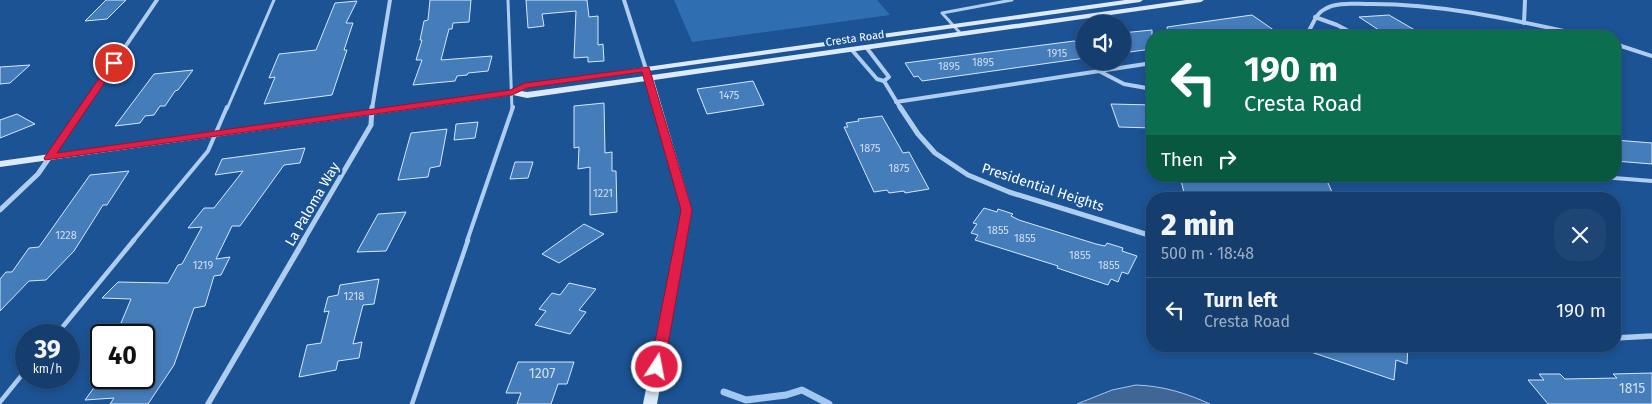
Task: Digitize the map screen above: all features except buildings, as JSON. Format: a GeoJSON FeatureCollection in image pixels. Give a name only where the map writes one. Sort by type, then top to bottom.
{"type":"FeatureCollection","features":[{"type":"Feature","properties":{"kind":"main road","name":"Cresta Road"},"geometry":{"type":"LineString","coordinates":[[512,92],[527,95],[594,86],[648,74],[953,26],[1140,0]]}},
{"type":"Feature","properties":{"kind":"main road","name":"Cresta Road"},"geometry":{"type":"LineString","coordinates":[[0,164],[512,92],[525,86],[592,76],[648,74],[851,50],[1201,0]]}},
{"type":"Feature","properties":{"kind":"main road"},"geometry":{"type":"LineString","coordinates":[[648,74],[686,210],[650,404]]}},
{"type":"Feature","properties":{"kind":"street"},"geometry":{"type":"LineString","coordinates":[[0,210],[38,174],[157,0]]}},
{"type":"Feature","properties":{"kind":"street","name":"La Paloma Way"},"geometry":{"type":"LineString","coordinates":[[208,404],[371,125],[371,112],[390,0]]}},
{"type":"Feature","properties":{"kind":"street"},"geometry":{"type":"LineString","coordinates":[[624,0],[648,74]]}},
{"type":"Feature","properties":{"kind":"street"},"geometry":{"type":"LineString","coordinates":[[1524,23],[1526,0]]}},
{"type":"Feature","properties":{"kind":"street"},"geometry":{"type":"LineString","coordinates":[[1310,30],[1315,17],[1328,7],[1391,1],[1449,8],[1558,30]]}},
{"type":"Feature","properties":{"kind":"street"},"geometry":{"type":"LineString","coordinates":[[1315,17],[1347,30]]}},
{"type":"Feature","properties":{"kind":"street"},"geometry":{"type":"LineString","coordinates":[[1621,46],[1652,56]]}},
{"type":"Feature","properties":{"kind":"street","name":"Presidential Heights"},"geometry":{"type":"LineString","coordinates":[[866,47],[889,76],[884,81]]}},
{"type":"Feature","properties":{"kind":"street","name":"Presidential Heights"},"geometry":{"type":"LineString","coordinates":[[851,50],[877,79],[884,81],[896,102],[926,143],[941,159],[975,178],[1020,196],[1146,234]]}},
{"type":"Feature","properties":{"kind":"street"},"geometry":{"type":"LineString","coordinates":[[896,102],[1146,64]]}},
{"type":"Feature","properties":{"kind":"street"},"geometry":{"type":"LineString","coordinates":[[1099,71],[1115,82],[1129,86],[1146,87]]}},
{"type":"Feature","properties":{"kind":"street"},"geometry":{"type":"LineString","coordinates":[[592,76],[594,86]]}},
{"type":"Feature","properties":{"kind":"street"},"geometry":{"type":"LineString","coordinates":[[1621,338],[1652,336]]}},
{"type":"Feature","properties":{"kind":"lane"},"geometry":{"type":"LineString","coordinates":[[65,324],[208,151],[274,0]]}},
{"type":"Feature","properties":{"kind":"lane"},"geometry":{"type":"LineString","coordinates":[[412,404],[513,106],[508,0]]}},
{"type":"Feature","properties":{"kind":"lane"},"geometry":{"type":"LineString","coordinates":[[961,34],[942,13],[1012,0]]}},
{"type":"Feature","properties":{"kind":"lane"},"geometry":{"type":"LineString","coordinates":[[1621,179],[1652,181]]}},
{"type":"Feature","properties":{"kind":"lane"},"geometry":{"type":"LineString","coordinates":[[0,402],[15,384]]}},
{"type":"Feature","properties":{"kind":"shaded area"},"geometry":{"type":"Polygon","coordinates":[[[674,0],[877,0],[890,15],[692,42],[674,0]]]}},
{"type":"Feature","properties":{"kind":"shaded area"},"geometry":{"type":"Polygon","coordinates":[[[1136,385],[1174,391],[1210,404],[1077,404],[1112,390],[1136,385]]]}},
{"type":"Feature","properties":{"kind":"waterway"},"geometry":{"type":"LineString","coordinates":[[724,392],[746,400],[786,395],[802,390],[829,404]]}},
{"type":"Feature","properties":{"kind":"route"},"geometry":{"type":"LineString","coordinates":[[114,63],[49,158],[512,92],[525,86],[646,69],[686,210],[686,220],[657,367]]}}]}
